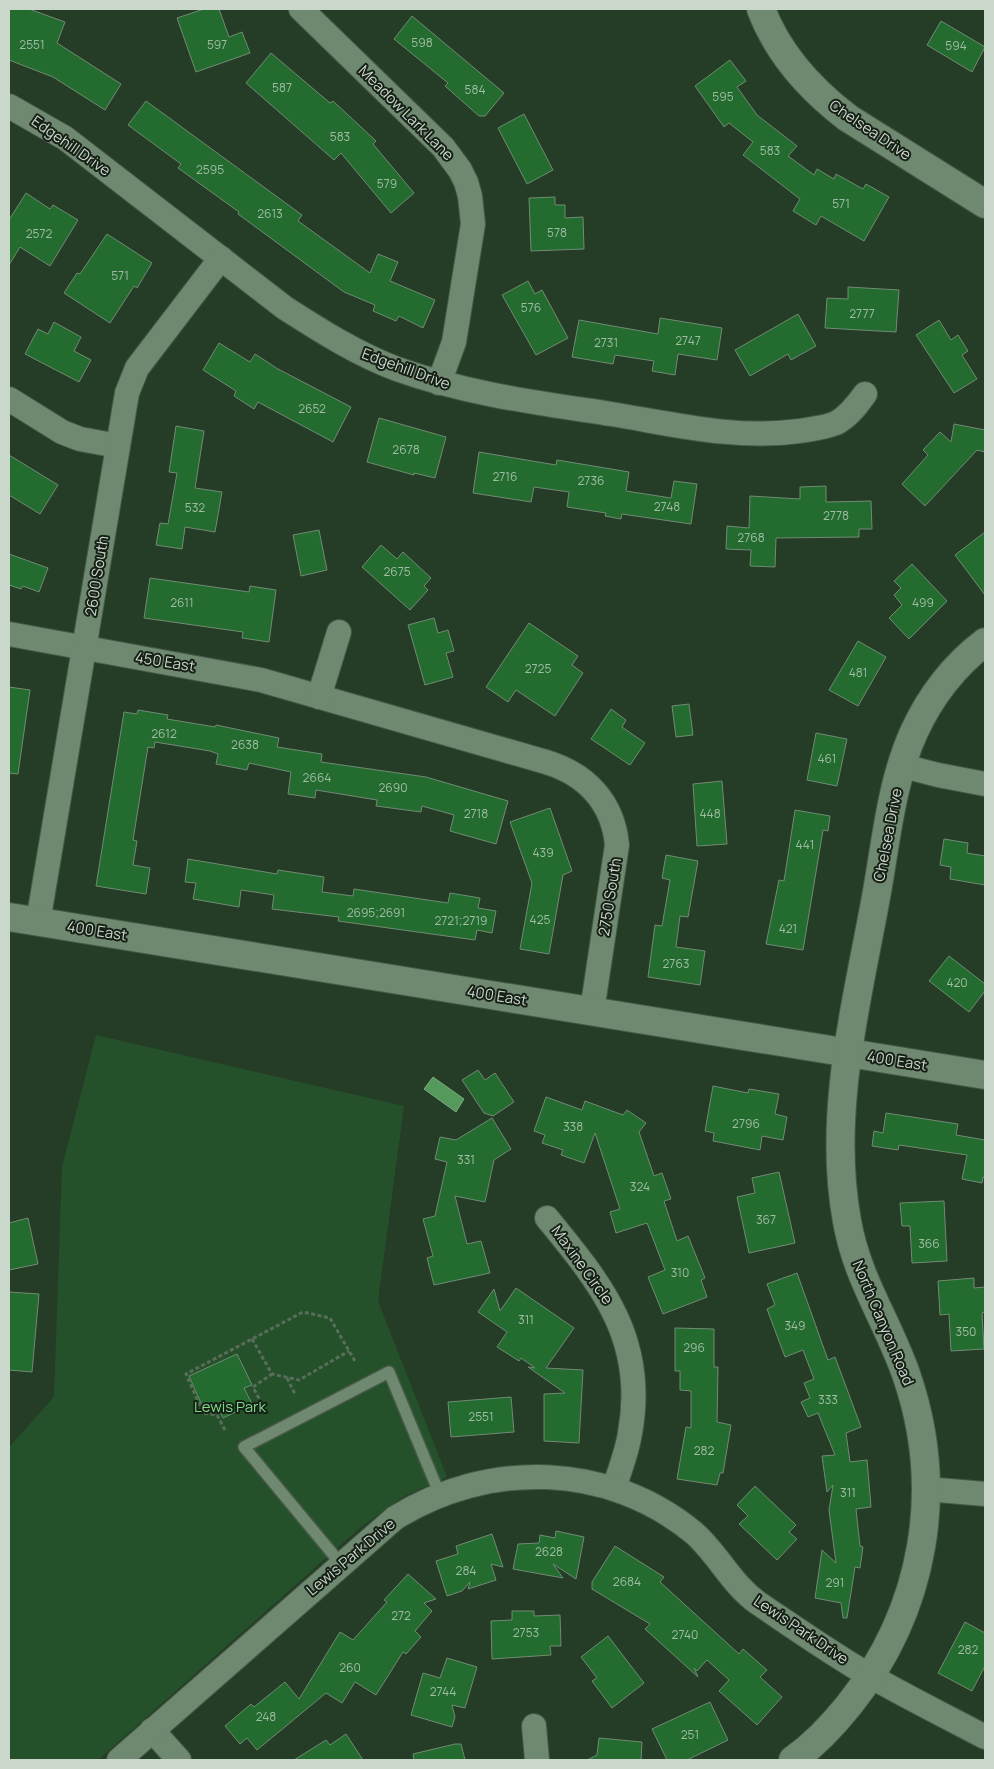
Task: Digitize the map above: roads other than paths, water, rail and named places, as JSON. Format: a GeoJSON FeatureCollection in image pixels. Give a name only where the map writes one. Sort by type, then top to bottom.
{"type":"FeatureCollection","features":[{"type":"Feature","properties":{"kind":"street","name":"Meadow Lark Lane"},"geometry":{"type":"LineString","coordinates":[[301,9],[443,147],[466,182],[472,203],[473,224],[454,342],[438,383]]}},
{"type":"Feature","properties":{"kind":"street","name":"Chelsea Drive"},"geometry":{"type":"LineString","coordinates":[[761,9],[786,55],[813,89],[829,104],[848,118],[985,204]]}},
{"type":"Feature","properties":{"kind":"street","name":"Edgehill Drive"},"geometry":{"type":"LineString","coordinates":[[9,106],[65,138],[285,308],[339,342],[395,368],[438,383],[484,394],[650,421],[734,433],[760,434],[816,428],[836,422],[853,410],[865,394]]}},
{"type":"Feature","properties":{"kind":"street","name":"2600 South"},"geometry":{"type":"LineString","coordinates":[[38,922],[127,393],[137,368],[221,258]]}},
{"type":"Feature","properties":{"kind":"street"},"geometry":{"type":"LineString","coordinates":[[9,399],[62,432],[80,439],[118,446]]}},
{"type":"Feature","properties":{"kind":"street"},"geometry":{"type":"LineString","coordinates":[[319,697],[339,632]]}},
{"type":"Feature","properties":{"kind":"street","name":"450 East"},"geometry":{"type":"LineString","coordinates":[[9,634],[231,673],[558,766],[593,788]]}},
{"type":"Feature","properties":{"kind":"street","name":"Chelsea Drive"},"geometry":{"type":"LineString","coordinates":[[848,1054],[893,804],[913,733],[934,697],[953,673],[985,642]]}},
{"type":"Feature","properties":{"kind":"street"},"geometry":{"type":"LineString","coordinates":[[903,766],[938,776],[985,784]]}},
{"type":"Feature","properties":{"kind":"street","name":"2750 South"},"geometry":{"type":"LineString","coordinates":[[592,1011],[617,845],[612,820],[593,788]]}},
{"type":"Feature","properties":{"kind":"street","name":"400 East"},"geometry":{"type":"LineString","coordinates":[[9,917],[985,1075]]}},
{"type":"Feature","properties":{"kind":"street","name":"North Canyon Road"},"geometry":{"type":"LineString","coordinates":[[793,1760],[840,1716],[871,1677],[896,1632],[913,1585],[924,1530],[926,1490],[924,1457],[914,1400],[906,1372],[860,1271],[846,1221],[842,1189],[841,1138],[848,1054]]}},
{"type":"Feature","properties":{"kind":"street","name":"Maxine Circle"},"geometry":{"type":"LineString","coordinates":[[547,1218],[582,1260],[605,1294],[622,1328],[629,1349],[633,1369],[633,1413],[630,1436],[614,1488]]}},
{"type":"Feature","properties":{"kind":"street","name":"Lewis Park Drive"},"geometry":{"type":"LineString","coordinates":[[119,1760],[395,1518],[440,1495],[473,1484],[534,1476],[582,1480],[614,1488],[646,1502],[694,1534],[756,1601],[871,1677],[985,1737]]}},
{"type":"Feature","properties":{"kind":"street"},"geometry":{"type":"LineString","coordinates":[[926,1490],[985,1494]]}},
{"type":"Feature","properties":{"kind":"street"},"geometry":{"type":"LineString","coordinates":[[534,1726],[537,1760]]}},
{"type":"Feature","properties":{"kind":"street"},"geometry":{"type":"LineString","coordinates":[[152,1730],[179,1760]]}},
{"type":"Feature","properties":{"kind":"lane"},"geometry":{"type":"LineString","coordinates":[[341,1564],[244,1448],[389,1372],[440,1495]]}},
{"type":"Feature","properties":{"kind":"park label","name":"Lewis Park"},"geometry":{"type":"Point","coordinates":[230,1407]}}]}
